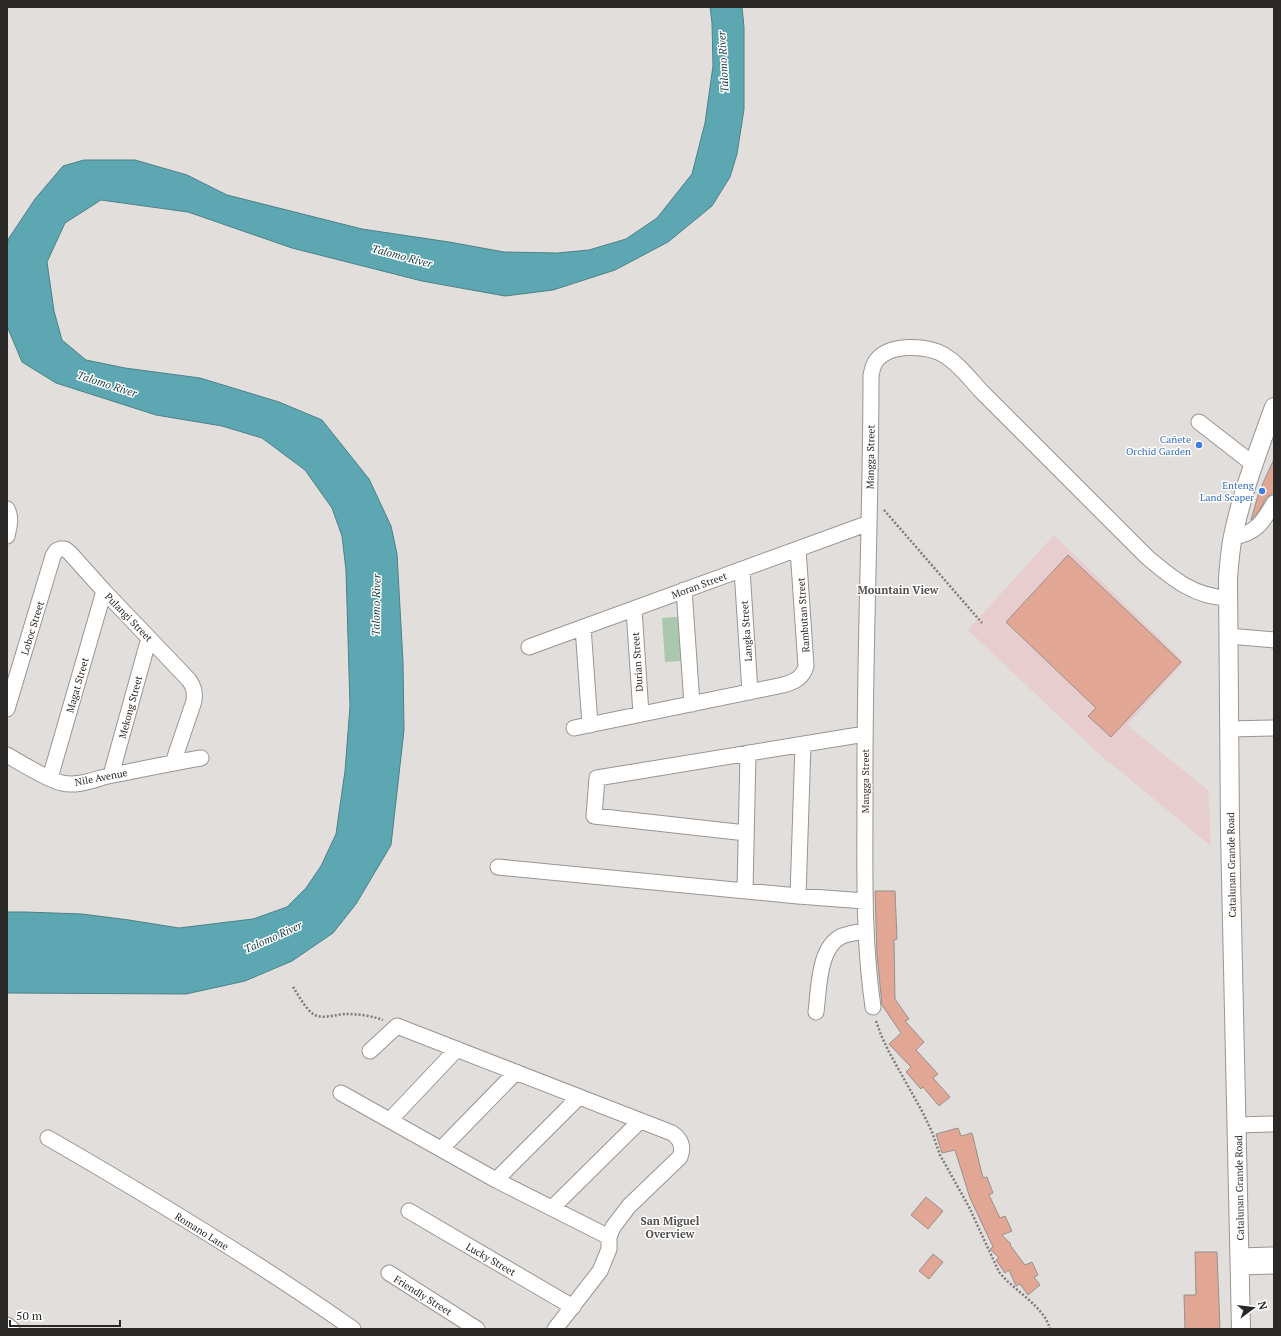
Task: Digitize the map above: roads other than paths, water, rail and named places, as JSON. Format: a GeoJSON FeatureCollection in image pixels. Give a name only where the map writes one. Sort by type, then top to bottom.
{"type":"FeatureCollection","features":[{"type":"Feature","properties":{"kind":"main road","name":"Catalunan Grande Road"},"geometry":{"type":"LineString","coordinates":[[1241,1329],[1228,730],[1229,560],[1237,515],[1274,407]]}},
{"type":"Feature","properties":{"kind":"street","name":"Mangga Street"},"geometry":{"type":"LineString","coordinates":[[873,1007],[868,968],[865,901],[865,734],[871,375],[875,362],[883,354],[894,349],[921,347],[944,355],[962,370],[982,392],[1147,557],[1169,576],[1202,594],[1216,598],[1228,598]]}},
{"type":"Feature","properties":{"kind":"street"},"geometry":{"type":"LineString","coordinates":[[1199,422],[1254,464]]}},
{"type":"Feature","properties":{"kind":"street"},"geometry":{"type":"LineString","coordinates":[[1232,537],[1242,536],[1257,528],[1264,520],[1274,502]]}},
{"type":"Feature","properties":{"kind":"street"},"geometry":{"type":"LineString","coordinates":[[7,509],[10,517],[10,524],[7,536]]}},
{"type":"Feature","properties":{"kind":"street","name":"Moran Street"},"geometry":{"type":"LineString","coordinates":[[529,647],[869,523]]}},
{"type":"Feature","properties":{"kind":"street","name":"Pulangi Street"},"geometry":{"type":"LineString","coordinates":[[60,549],[70,553],[148,638],[189,680],[194,689],[194,701],[173,763]]}},
{"type":"Feature","properties":{"kind":"street","name":"Loboc Street"},"geometry":{"type":"LineString","coordinates":[[7,709],[53,556],[56,551],[60,549]]}},
{"type":"Feature","properties":{"kind":"street","name":"Rambutan Street"},"geometry":{"type":"LineString","coordinates":[[750,692],[789,684],[803,675],[806,666],[798,549]]}},
{"type":"Feature","properties":{"kind":"street","name":"Langka Street"},"geometry":{"type":"LineString","coordinates":[[742,570],[750,692]]}},
{"type":"Feature","properties":{"kind":"street"},"geometry":{"type":"LineString","coordinates":[[684,590],[692,704]]}},
{"type":"Feature","properties":{"kind":"street","name":"Magat Street"},"geometry":{"type":"LineString","coordinates":[[50,778],[104,591]]}},
{"type":"Feature","properties":{"kind":"street","name":"Durian Street"},"geometry":{"type":"LineString","coordinates":[[634,609],[641,714]]}},
{"type":"Feature","properties":{"kind":"street"},"geometry":{"type":"LineString","coordinates":[[583,627],[590,725]]}},
{"type":"Feature","properties":{"kind":"street"},"geometry":{"type":"LineString","coordinates":[[1228,636],[1274,640]]}},
{"type":"Feature","properties":{"kind":"street","name":"Mekong Street"},"geometry":{"type":"LineString","coordinates":[[111,775],[148,638]]}},
{"type":"Feature","properties":{"kind":"street"},"geometry":{"type":"LineString","coordinates":[[574,728],[750,692]]}},
{"type":"Feature","properties":{"kind":"street"},"geometry":{"type":"LineString","coordinates":[[1228,730],[1274,728]]}},
{"type":"Feature","properties":{"kind":"street"},"geometry":{"type":"LineString","coordinates":[[746,833],[594,816],[597,778],[865,734]]}},
{"type":"Feature","properties":{"kind":"street"},"geometry":{"type":"LineString","coordinates":[[798,896],[803,744]]}},
{"type":"Feature","properties":{"kind":"street"},"geometry":{"type":"LineString","coordinates":[[745,891],[748,753]]}},
{"type":"Feature","properties":{"kind":"street","name":"Nile Avenue"},"geometry":{"type":"LineString","coordinates":[[7,755],[50,778],[62,783],[73,784],[111,775],[201,758]]}},
{"type":"Feature","properties":{"kind":"street"},"geometry":{"type":"LineString","coordinates":[[498,867],[798,896],[865,901]]}},
{"type":"Feature","properties":{"kind":"street"},"geometry":{"type":"LineString","coordinates":[[816,1012],[821,969],[833,942],[842,936],[866,931]]}},
{"type":"Feature","properties":{"kind":"street"},"geometry":{"type":"LineString","coordinates":[[370,1051],[397,1026],[672,1133],[678,1137],[683,1151],[680,1157],[629,1206],[613,1226],[609,1237],[608,1249],[600,1271],[555,1329]]}},
{"type":"Feature","properties":{"kind":"street"},"geometry":{"type":"LineString","coordinates":[[390,1120],[457,1049]]}},
{"type":"Feature","properties":{"kind":"street"},"geometry":{"type":"LineString","coordinates":[[441,1149],[516,1072]]}},
{"type":"Feature","properties":{"kind":"street"},"geometry":{"type":"LineString","coordinates":[[341,1093],[496,1180],[609,1237]]}},
{"type":"Feature","properties":{"kind":"street"},"geometry":{"type":"LineString","coordinates":[[496,1180],[580,1097]]}},
{"type":"Feature","properties":{"kind":"street"},"geometry":{"type":"LineString","coordinates":[[552,1208],[640,1121]]}},
{"type":"Feature","properties":{"kind":"street"},"geometry":{"type":"LineString","coordinates":[[1237,1125],[1274,1124]]}},
{"type":"Feature","properties":{"kind":"street","name":"Romano Lane"},"geometry":{"type":"LineString","coordinates":[[48,1138],[130,1186],[271,1274],[353,1329]]}},
{"type":"Feature","properties":{"kind":"street","name":"Lucky Street"},"geometry":{"type":"LineString","coordinates":[[409,1210],[573,1307]]}},
{"type":"Feature","properties":{"kind":"street"},"geometry":{"type":"LineString","coordinates":[[1240,1261],[1274,1255]]}},
{"type":"Feature","properties":{"kind":"street"},"geometry":{"type":"LineString","coordinates":[[1240,1261],[1274,1266]]}},
{"type":"Feature","properties":{"kind":"street","name":"Friendly Street"},"geometry":{"type":"LineString","coordinates":[[389,1274],[477,1329]]}},
{"type":"Feature","properties":{"kind":"street"},"geometry":{"type":"LineString","coordinates":[[7,1325],[12,1329]]}},
{"type":"Feature","properties":{"kind":"water","name":"Talomo River"},"geometry":{"type":"Polygon","coordinates":[[[710,7],[742,7],[744,27],[744,109],[737,154],[730,177],[712,206],[668,242],[615,270],[553,290],[505,296],[422,281],[292,248],[188,212],[101,200],[65,223],[47,262],[54,311],[62,340],[86,360],[125,368],[200,378],[279,402],[322,420],[369,479],[391,526],[397,554],[403,662],[404,730],[391,845],[356,904],[333,933],[292,961],[245,981],[186,994],[7,993],[7,912],[82,914],[179,928],[253,919],[287,907],[306,888],[321,866],[336,834],[345,771],[350,706],[346,570],[342,536],[332,508],[305,470],[262,438],[222,426],[156,415],[56,383],[22,362],[7,326],[7,245],[9,238],[35,199],[63,166],[84,160],[135,160],[187,175],[227,195],[362,229],[504,252],[557,253],[589,250],[626,239],[657,218],[692,174],[705,123],[713,66],[710,7]]]}},
{"type":"Feature","properties":{"kind":"place","name":"Cañete Orchid Garden"},"geometry":{"type":"Point","coordinates":[1199,445]}},
{"type":"Feature","properties":{"kind":"place","name":"Enteng Land Scaper"},"geometry":{"type":"Point","coordinates":[1262,491]}},
{"type":"Feature","properties":{"kind":"district","name":"Mountain View"},"geometry":{"type":"Point","coordinates":[898,590]}},
{"type":"Feature","properties":{"kind":"district","name":"San Miguel Overview"},"geometry":{"type":"Point","coordinates":[670,1227]}}]}
